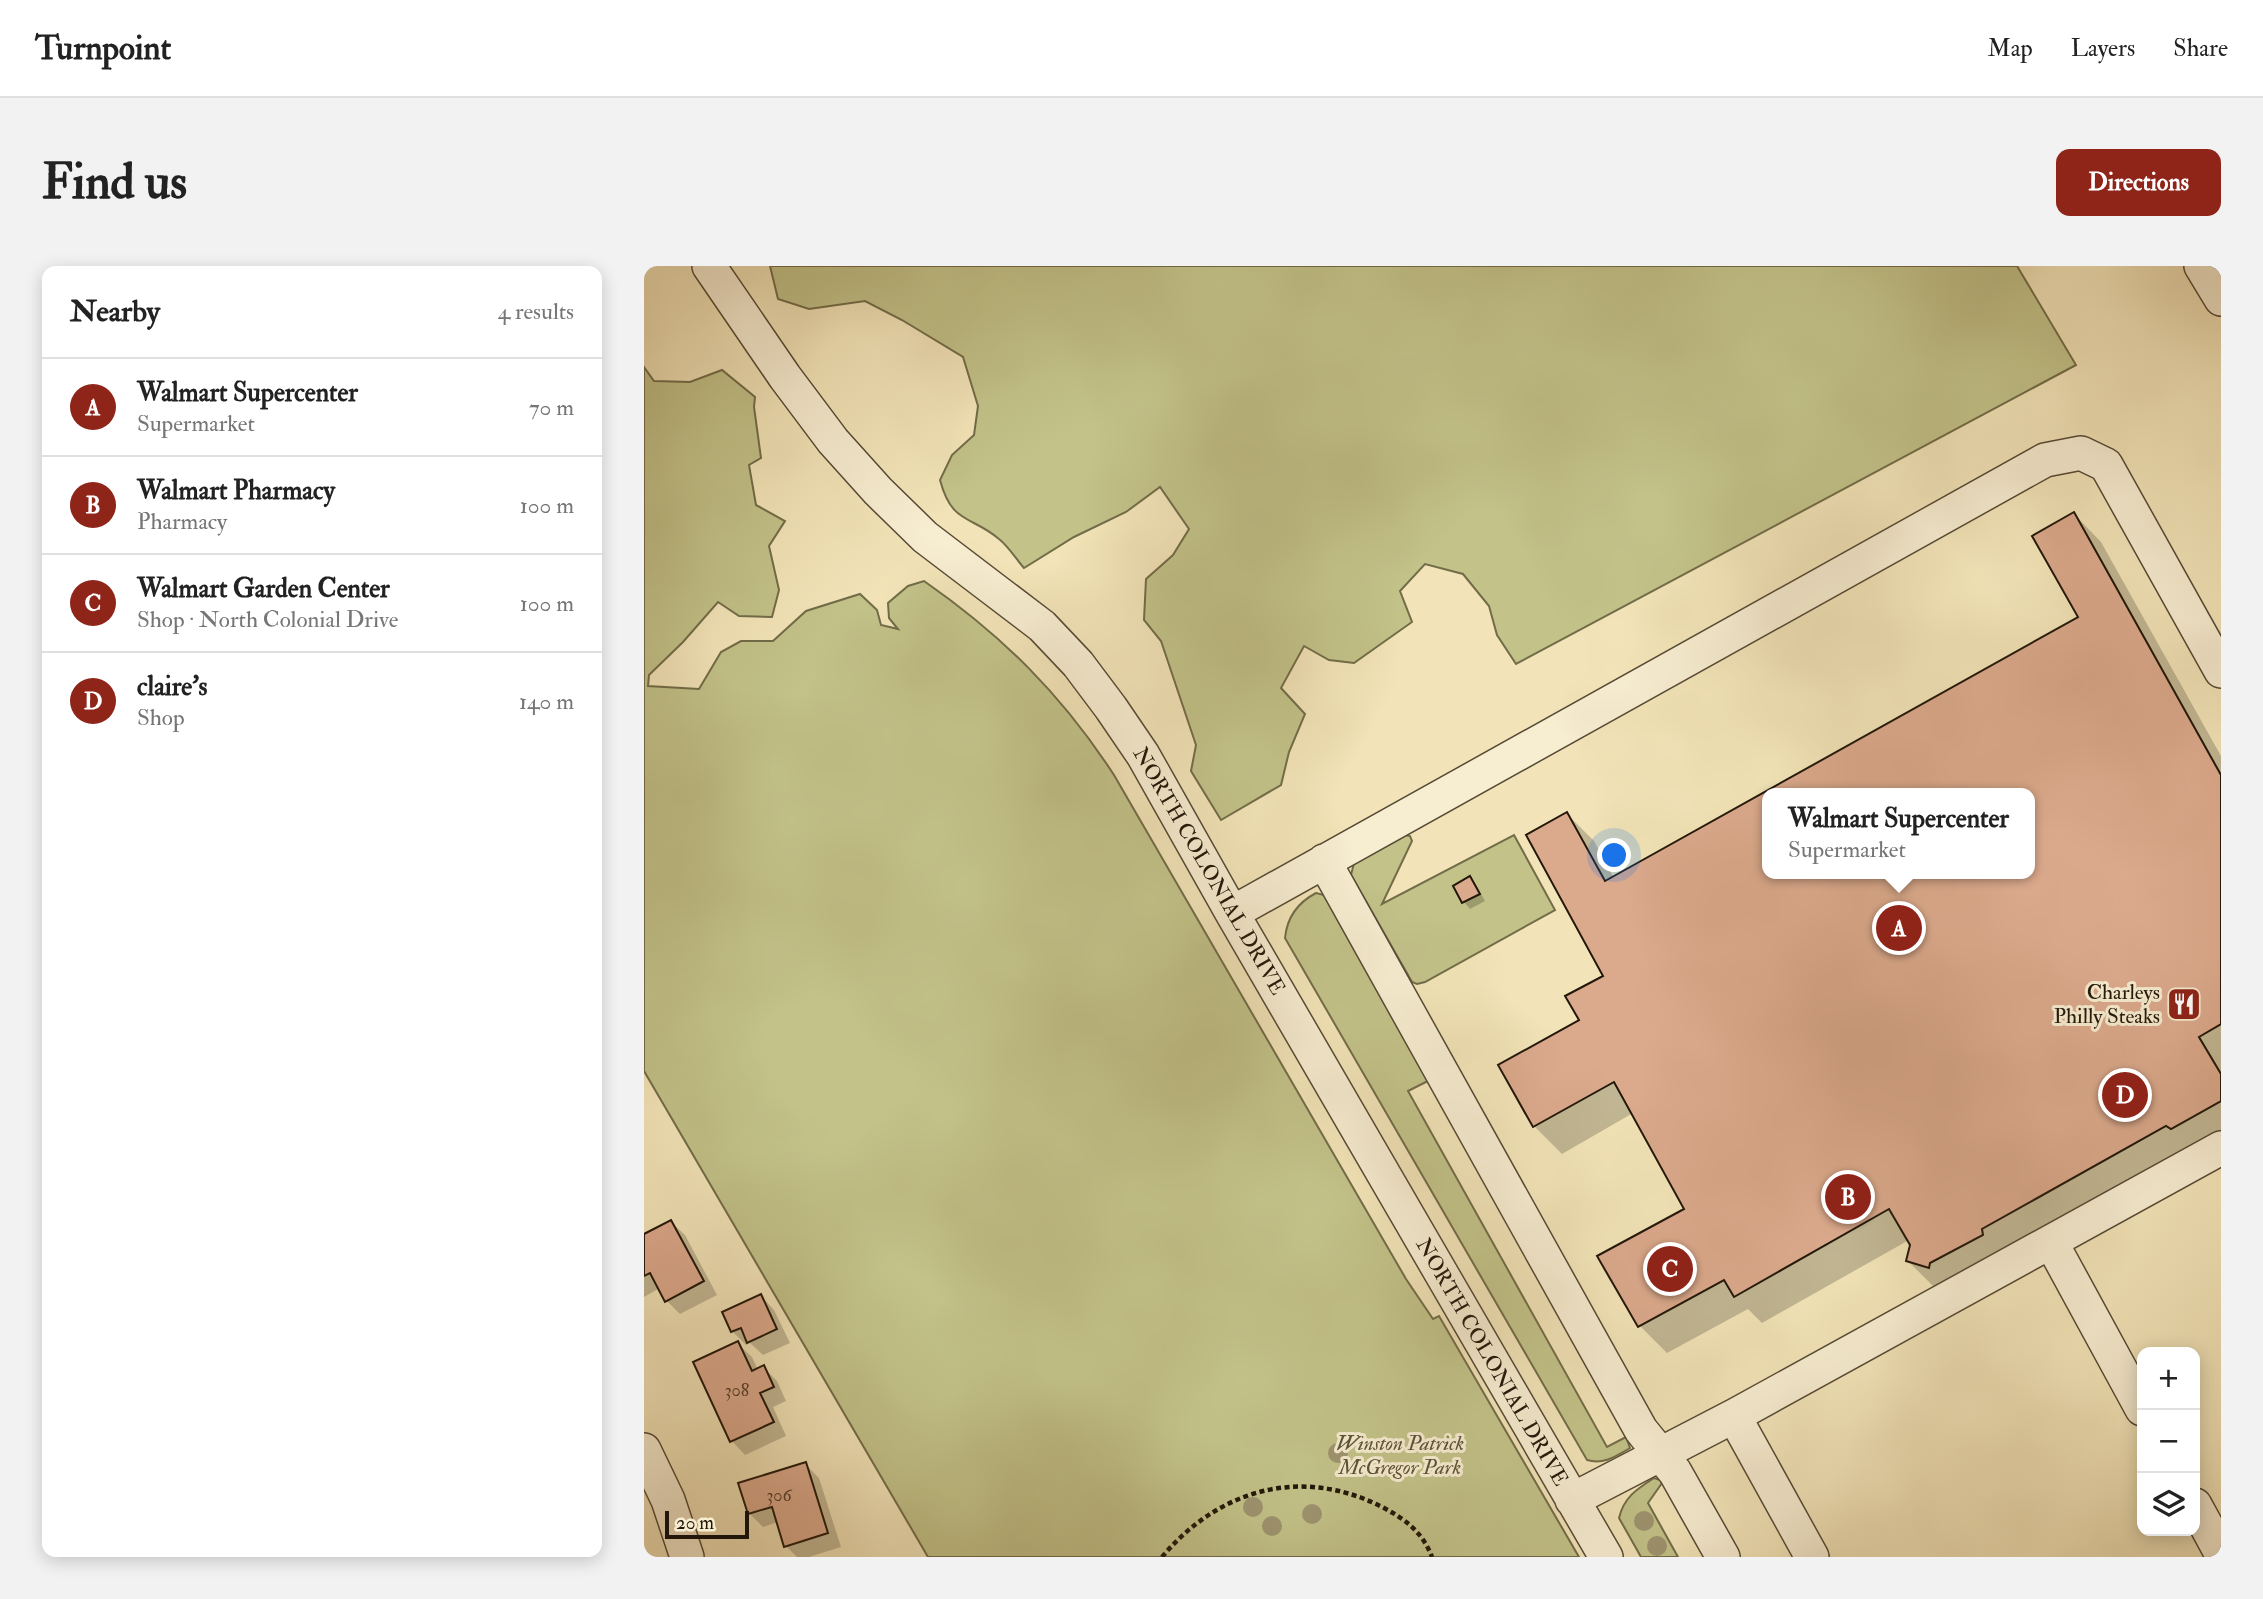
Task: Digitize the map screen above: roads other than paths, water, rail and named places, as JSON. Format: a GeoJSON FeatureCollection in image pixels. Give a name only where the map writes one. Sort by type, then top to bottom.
{"type":"FeatureCollection","features":[{"type":"Feature","properties":{"kind":"street","name":"NORTH COLONIAL DRIVE"},"geometry":{"type":"LineString","coordinates":[[709,266],[825,430],[878,491],[925,537],[1042,626],[1078,664],[1143,755],[1606,1557]]}},
{"type":"Feature","properties":{"kind":"street"},"geometry":{"type":"LineString","coordinates":[[2201,266],[2221,299]]}},
{"type":"Feature","properties":{"kind":"street"},"geometry":{"type":"LineString","coordinates":[[1232,913],[2045,460],[2057,457],[2081,453],[2106,465],[2221,671]]}},
{"type":"Feature","properties":{"kind":"street"},"geometry":{"type":"LineString","coordinates":[[1324,861],[1641,1430],[1675,1472],[1723,1557]]}},
{"type":"Feature","properties":{"kind":"street"},"geometry":{"type":"LineString","coordinates":[[1572,1500],[1734,1416],[2221,1148]]}},
{"type":"Feature","properties":{"kind":"street"},"geometry":{"type":"LineString","coordinates":[[2051,1242],[2137,1400]]}},
{"type":"Feature","properties":{"kind":"street"},"geometry":{"type":"LineString","coordinates":[[1734,1416],[1812,1557]]}},
{"type":"Feature","properties":{"kind":"street"},"geometry":{"type":"LineString","coordinates":[[644,1450],[668,1500],[687,1557]]}},
{"type":"Feature","properties":{"kind":"street"},"geometry":{"type":"LineString","coordinates":[[2200,1514],[2221,1553]]}},
{"type":"Feature","properties":{"kind":"place","name":"Walmart Supercenter"},"geometry":{"type":"Point","coordinates":[1899,928]}},
{"type":"Feature","properties":{"kind":"place","name":"Charleys Philly Steaks"},"geometry":{"type":"Point","coordinates":[2184,1004]}},
{"type":"Feature","properties":{"kind":"place","name":"claire's"},"geometry":{"type":"Point","coordinates":[2125,1095]}},
{"type":"Feature","properties":{"kind":"place","name":"Walmart Pharmacy"},"geometry":{"type":"Point","coordinates":[1848,1197]}},
{"type":"Feature","properties":{"kind":"place","name":"Walmart Garden Center"},"geometry":{"type":"Point","coordinates":[1670,1269]}},
{"type":"Feature","properties":{"kind":"park label","name":"Winston Patrick McGregor Park"},"geometry":{"type":"Point","coordinates":[1400,1455]}}]}
